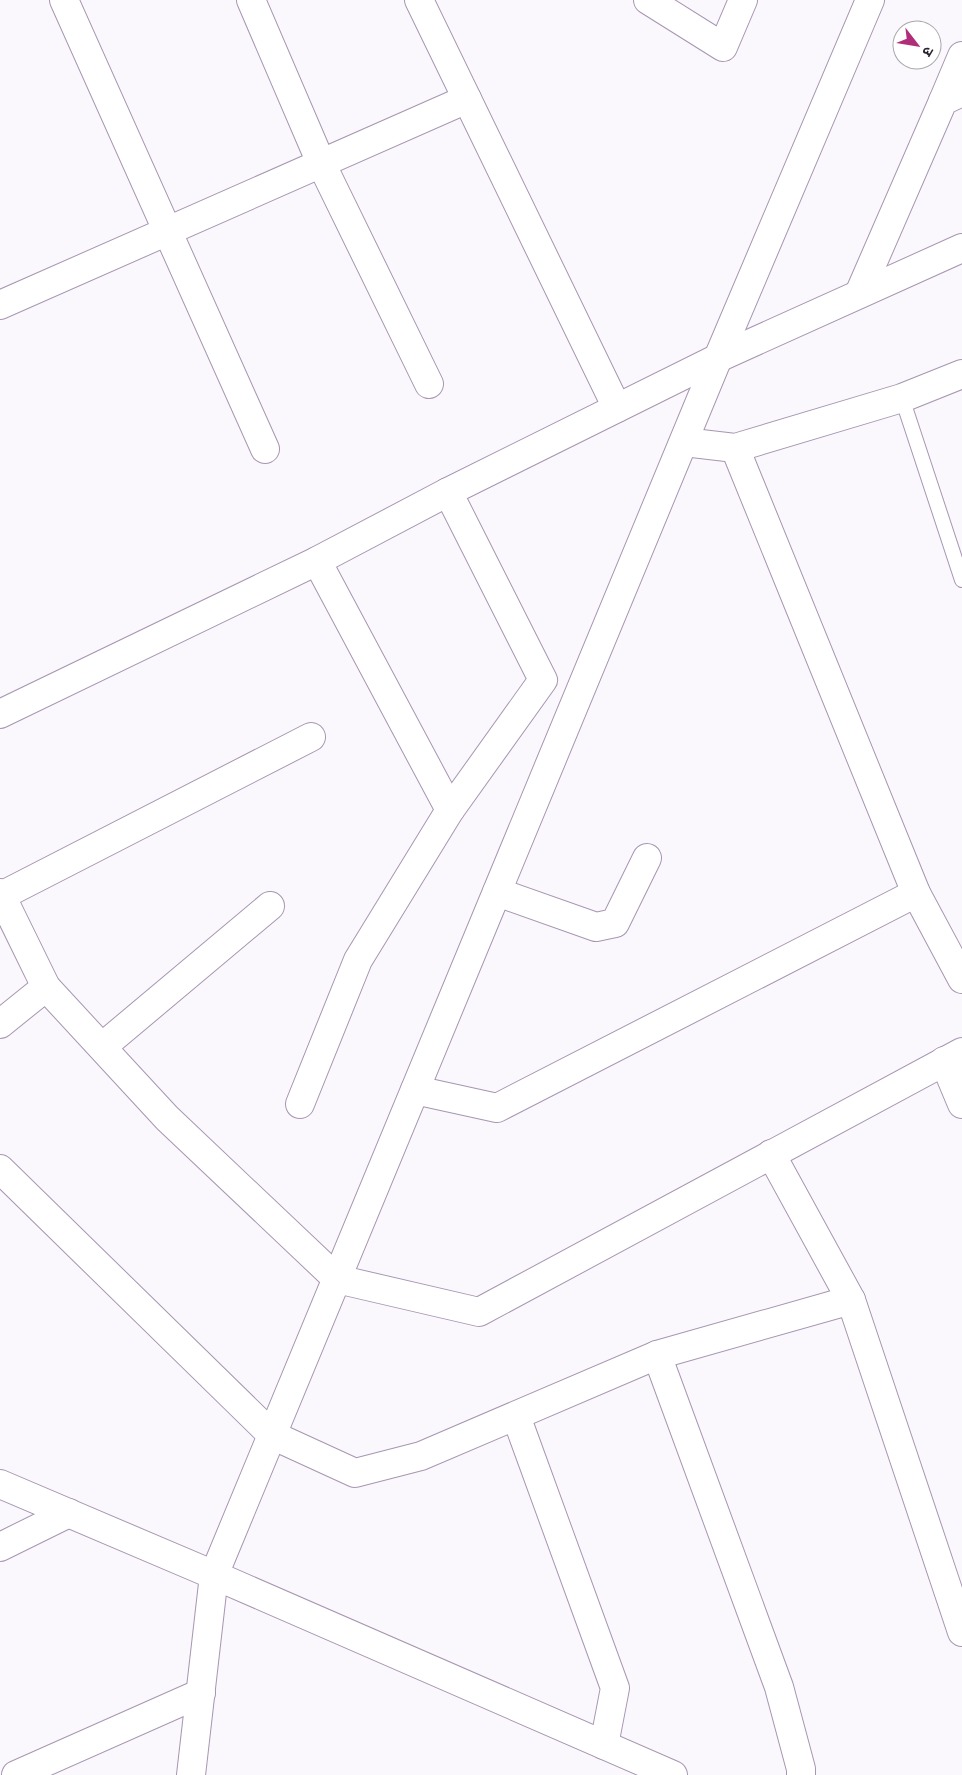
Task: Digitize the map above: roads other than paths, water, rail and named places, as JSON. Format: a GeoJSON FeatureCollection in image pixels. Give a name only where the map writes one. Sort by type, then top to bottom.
{"type":"FeatureCollection","features":[{"type":"Feature","properties":{"kind":"street"},"geometry":{"type":"LineString","coordinates":[[64,0],[265,448]]}},
{"type":"Feature","properties":{"kind":"street"},"geometry":{"type":"LineString","coordinates":[[251,0],[321,163],[429,384]]}},
{"type":"Feature","properties":{"kind":"street"},"geometry":{"type":"LineString","coordinates":[[419,0],[617,408]]}},
{"type":"Feature","properties":{"kind":"street"},"geometry":{"type":"LineString","coordinates":[[648,0],[723,47],[743,0]]}},
{"type":"Feature","properties":{"kind":"street"},"geometry":{"type":"LineString","coordinates":[[191,1775],[214,1575],[718,358],[870,0]]}},
{"type":"Feature","properties":{"kind":"street"},"geometry":{"type":"LineString","coordinates":[[859,294],[952,97],[962,56]]}},
{"type":"Feature","properties":{"kind":"street"},"geometry":{"type":"LineString","coordinates":[[0,305],[467,99]]}},
{"type":"Feature","properties":{"kind":"street"},"geometry":{"type":"LineString","coordinates":[[0,714],[317,561],[448,492],[718,358],[962,248]]}},
{"type":"Feature","properties":{"kind":"street"},"geometry":{"type":"LineString","coordinates":[[684,442],[735,448],[902,398],[962,374]]}},
{"type":"Feature","properties":{"kind":"street"},"geometry":{"type":"LineString","coordinates":[[735,448],[916,893],[962,979]]}},
{"type":"Feature","properties":{"kind":"street"},"geometry":{"type":"LineString","coordinates":[[300,1104],[358,960],[450,810],[543,680],[448,492]]}},
{"type":"Feature","properties":{"kind":"street"},"geometry":{"type":"LineString","coordinates":[[317,561],[450,810]]}},
{"type":"Feature","properties":{"kind":"street"},"geometry":{"type":"LineString","coordinates":[[312,737],[1,894],[46,987],[167,1118],[337,1278],[479,1312],[953,1056],[962,1104]]}},
{"type":"Feature","properties":{"kind":"street"},"geometry":{"type":"LineString","coordinates":[[497,892],[596,927],[615,923],[647,858]]}},
{"type":"Feature","properties":{"kind":"street"},"geometry":{"type":"LineString","coordinates":[[415,1090],[497,1108],[916,893]]}},
{"type":"Feature","properties":{"kind":"street"},"geometry":{"type":"LineString","coordinates":[[102,1048],[270,906]]}},
{"type":"Feature","properties":{"kind":"street"},"geometry":{"type":"LineString","coordinates":[[0,1024],[46,987]]}},
{"type":"Feature","properties":{"kind":"street"},"geometry":{"type":"LineString","coordinates":[[771,1154],[851,1300],[962,1632]]}},
{"type":"Feature","properties":{"kind":"street"},"geometry":{"type":"LineString","coordinates":[[0,1170],[272,1435],[355,1473],[421,1456],[658,1355],[851,1300]]}},
{"type":"Feature","properties":{"kind":"street"},"geometry":{"type":"LineString","coordinates":[[658,1355],[779,1687],[801,1775]]}},
{"type":"Feature","properties":{"kind":"street"},"geometry":{"type":"LineString","coordinates":[[516,1416],[615,1688],[604,1745]]}},
{"type":"Feature","properties":{"kind":"street"},"geometry":{"type":"LineString","coordinates":[[0,1484],[674,1775]]}},
{"type":"Feature","properties":{"kind":"street"},"geometry":{"type":"LineString","coordinates":[[0,1546],[69,1514]]}},
{"type":"Feature","properties":{"kind":"street"},"geometry":{"type":"LineString","coordinates":[[16,1775],[200,1693]]}},
{"type":"Feature","properties":{"kind":"lane"},"geometry":{"type":"LineString","coordinates":[[902,398],[962,580]]}}]}
